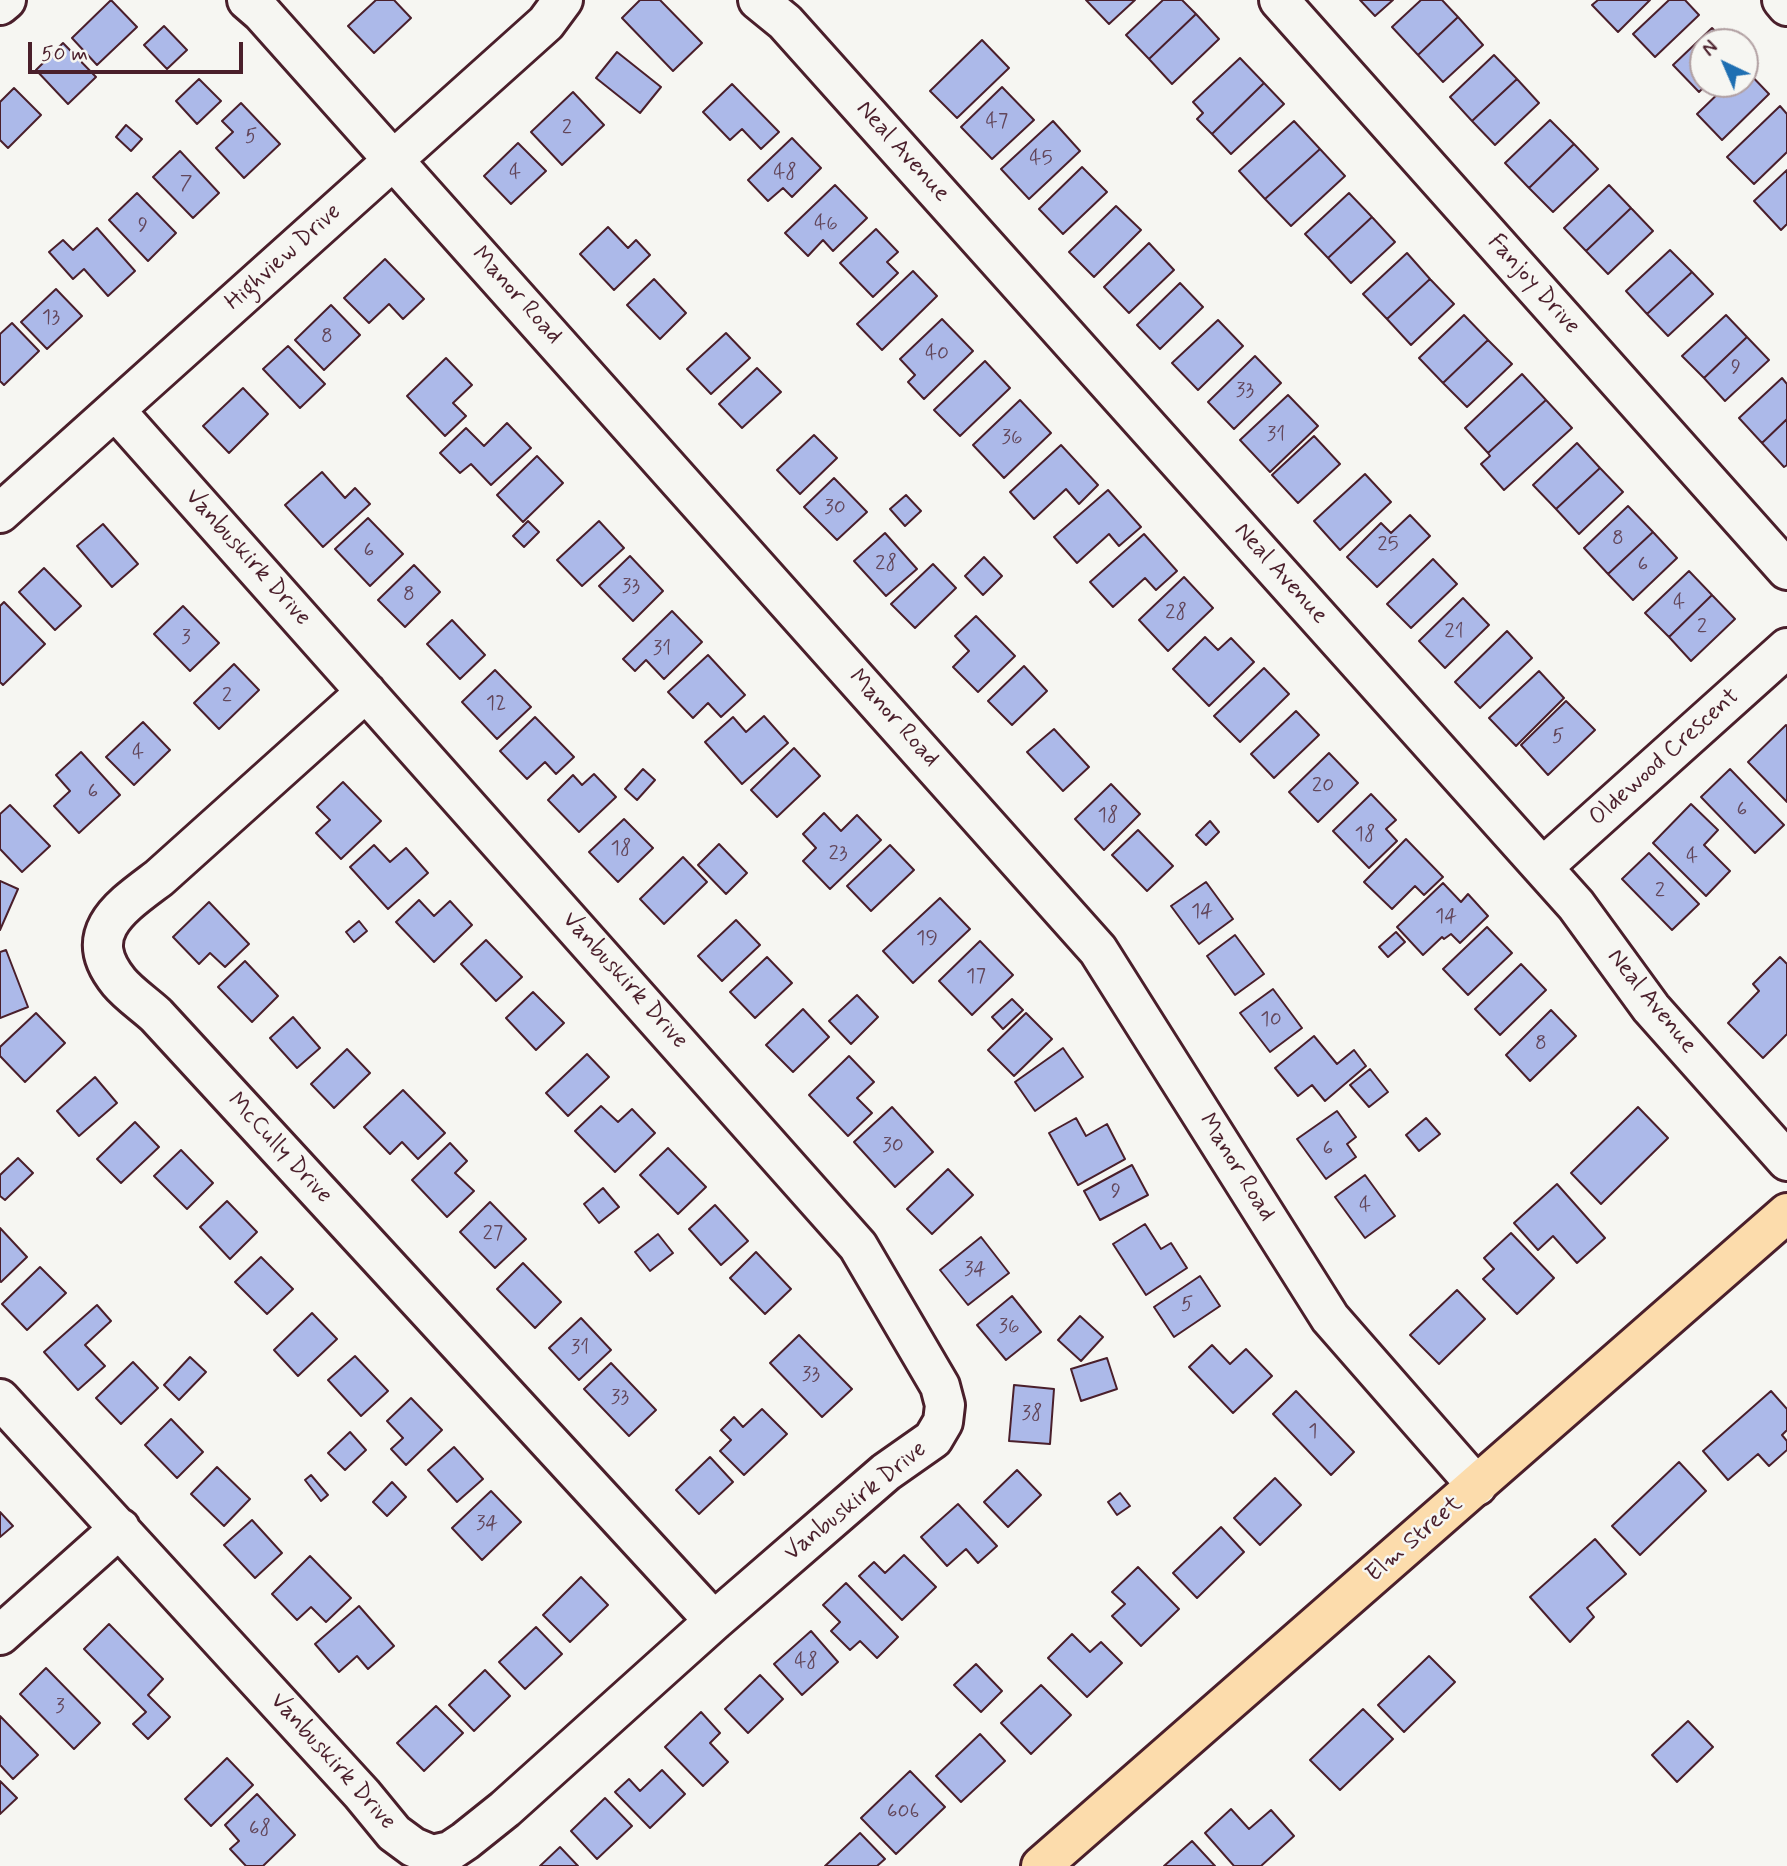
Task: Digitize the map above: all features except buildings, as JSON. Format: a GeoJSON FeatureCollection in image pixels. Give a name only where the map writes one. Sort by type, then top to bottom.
{"type":"FeatureCollection","features":[{"type":"Feature","properties":{"kind":"main road","name":"Elm Street"},"geometry":{"type":"LineString","coordinates":[[1041,1866],[1787,1213]]}},
{"type":"Feature","properties":{"kind":"street"},"geometry":{"type":"LineString","coordinates":[[0,5],[6,0]]}},
{"type":"Feature","properties":{"kind":"street","name":"Manor Road"},"geometry":{"type":"LineString","coordinates":[[247,0],[262,13],[394,159],[1098,950],[1330,1318],[1477,1486]]}},
{"type":"Feature","properties":{"kind":"street","name":"Highview Drive"},"geometry":{"type":"LineString","coordinates":[[0,513],[546,23],[563,0]]}},
{"type":"Feature","properties":{"kind":"street","name":"Neal Avenue"},"geometry":{"type":"LineString","coordinates":[[758,0],[785,22],[1543,867],[1576,905],[1651,1008],[1787,1161]]}},
{"type":"Feature","properties":{"kind":"street","name":"Fanjoy Drive"},"geometry":{"type":"LineString","coordinates":[[1279,0],[1787,570]]}},
{"type":"Feature","properties":{"kind":"street"},"geometry":{"type":"LineString","coordinates":[[1782,0],[1787,6]]}},
{"type":"Feature","properties":{"kind":"street","name":"Vanbuskirk Drive"},"geometry":{"type":"LineString","coordinates":[[0,1399],[362,1794],[394,1833],[413,1847],[432,1855],[450,1851],[505,1809],[714,1621],[886,1472],[933,1439],[943,1422],[945,1405],[940,1387],[858,1246],[115,410]]}},
{"type":"Feature","properties":{"kind":"street","name":"Oldewood Crescent"},"geometry":{"type":"LineString","coordinates":[[1543,867],[1787,648]]}},
{"type":"Feature","properties":{"kind":"street","name":"McCully Drive"},"geometry":{"type":"LineString","coordinates":[[366,692],[159,878],[124,904],[110,920],[102,940],[107,964],[120,983],[156,1015],[714,1621]]}},
{"type":"Feature","properties":{"kind":"street"},"geometry":{"type":"LineString","coordinates":[[0,1635],[120,1528]]}}]}
